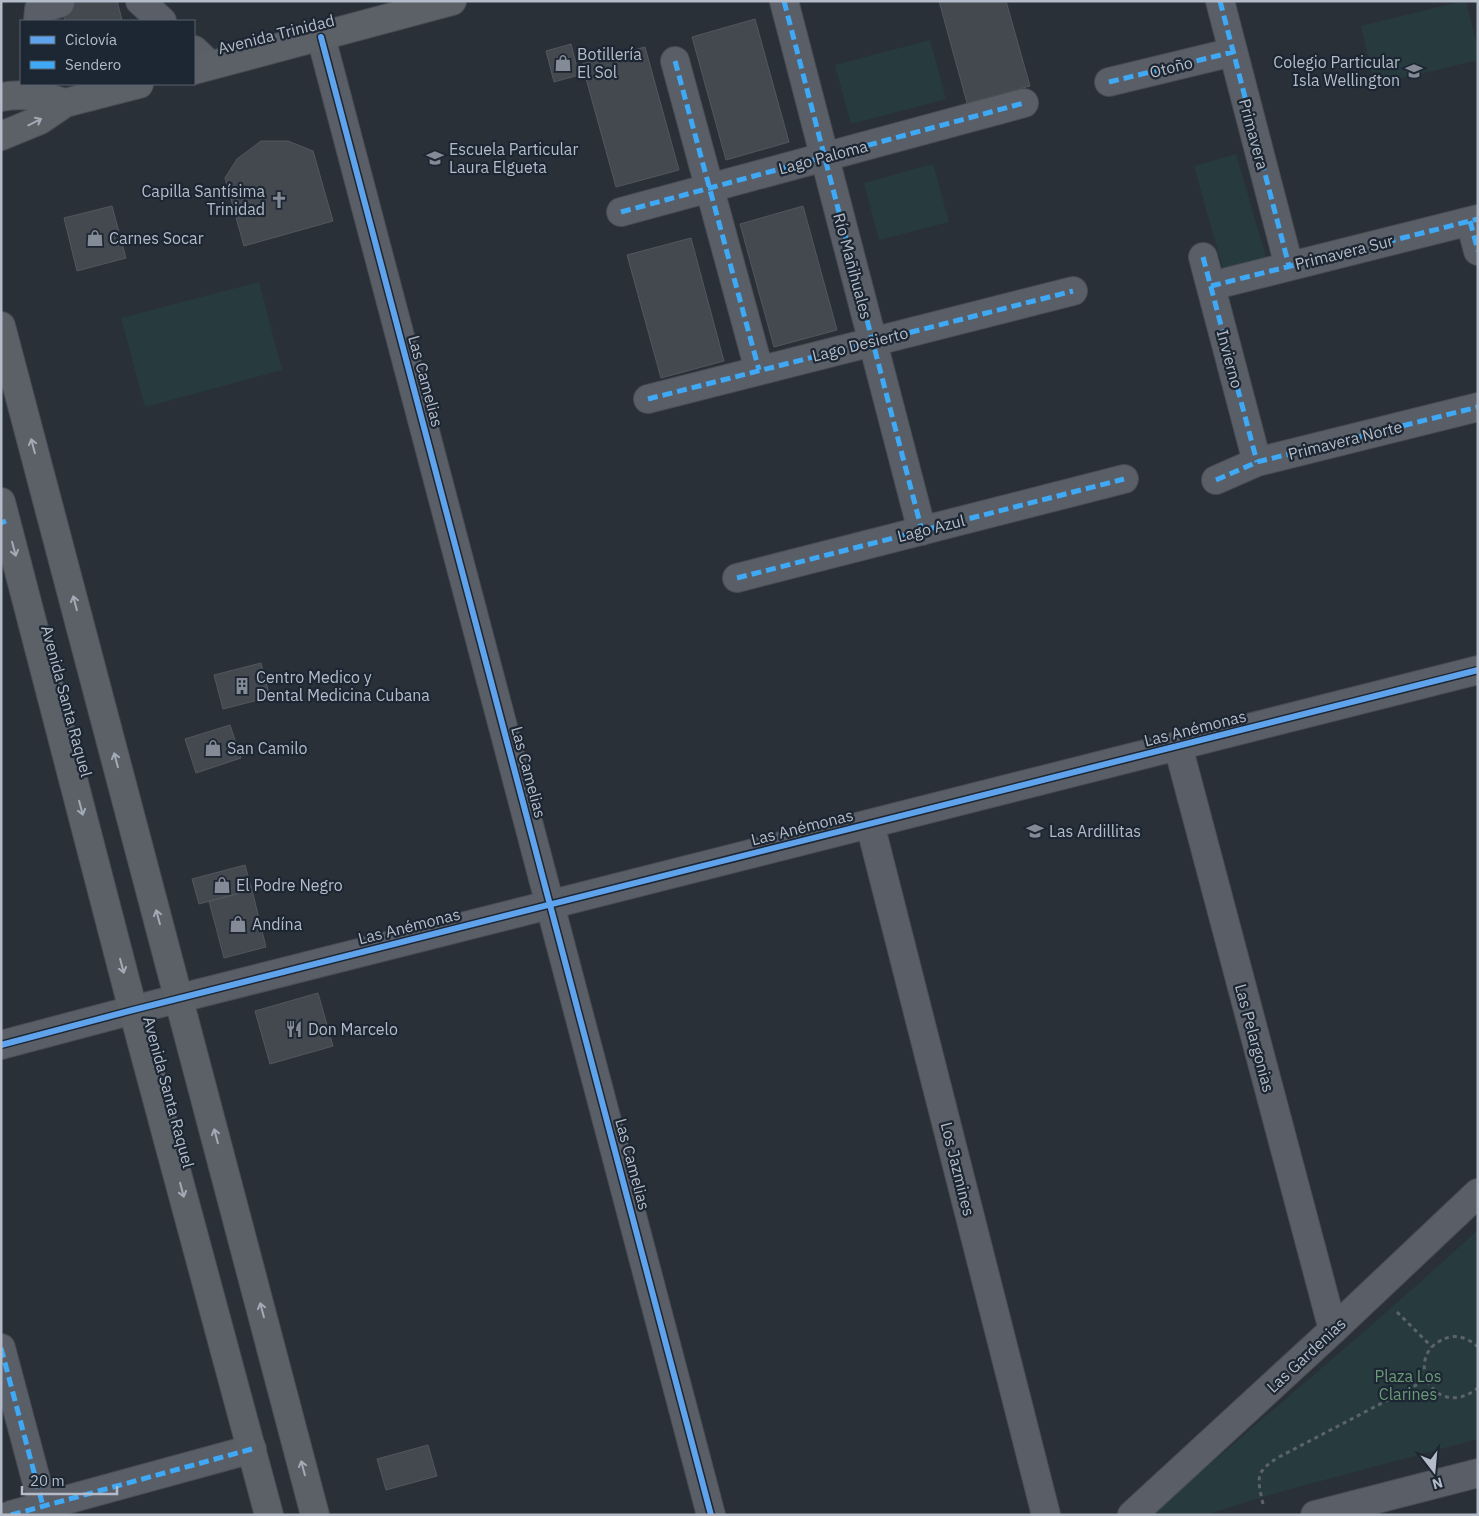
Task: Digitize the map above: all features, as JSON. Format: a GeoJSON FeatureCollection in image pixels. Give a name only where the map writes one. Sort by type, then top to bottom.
{"type":"FeatureCollection","features":[{"type":"Feature","properties":{"kind":"main road","name":"Avenida Trinidad"},"geometry":{"type":"LineString","coordinates":[[199,62],[321,37],[452,1]]}},
{"type":"Feature","properties":{"kind":"main road"},"geometry":{"type":"LineString","coordinates":[[1,136],[40,120],[66,103],[135,85]]}},
{"type":"Feature","properties":{"kind":"main road"},"geometry":{"type":"LineString","coordinates":[[1,97],[29,89],[66,103]]}},
{"type":"Feature","properties":{"kind":"main road","name":"Avenida Santa Raquel"},"geometry":{"type":"LineString","coordinates":[[1,326],[315,1515]]}},
{"type":"Feature","properties":{"kind":"main road","name":"Avenida Santa Raquel"},"geometry":{"type":"LineString","coordinates":[[3,515],[133,1010],[269,1515]]}},
{"type":"Feature","properties":{"kind":"street"},"geometry":{"type":"LineString","coordinates":[[140,1],[161,20]]}},
{"type":"Feature","properties":{"kind":"street","name":"Río Mañihuales"},"geometry":{"type":"LineString","coordinates":[[784,1],[922,531]]}},
{"type":"Feature","properties":{"kind":"street","name":"Primavera"},"geometry":{"type":"LineString","coordinates":[[1220,1],[1289,266]]}},
{"type":"Feature","properties":{"kind":"street","name":"Las Camelias"},"geometry":{"type":"LineString","coordinates":[[321,37],[712,1515]]}},
{"type":"Feature","properties":{"kind":"street","name":"Otoño"},"geometry":{"type":"LineString","coordinates":[[1109,82],[1233,52]]}},
{"type":"Feature","properties":{"kind":"street"},"geometry":{"type":"LineString","coordinates":[[675,61],[759,370]]}},
{"type":"Feature","properties":{"kind":"street","name":"Lago Paloma"},"geometry":{"type":"LineString","coordinates":[[621,212],[1024,103]]}},
{"type":"Feature","properties":{"kind":"street"},"geometry":{"type":"LineString","coordinates":[[1474,220],[1478,252]]}},
{"type":"Feature","properties":{"kind":"street","name":"Primavera Sur"},"geometry":{"type":"LineString","coordinates":[[1211,286],[1474,220]]}},
{"type":"Feature","properties":{"kind":"street","name":"Invierno"},"geometry":{"type":"LineString","coordinates":[[1203,256],[1257,462]]}},
{"type":"Feature","properties":{"kind":"street","name":"Lago Desierto"},"geometry":{"type":"LineString","coordinates":[[648,399],[1073,290]]}},
{"type":"Feature","properties":{"kind":"street","name":"Primavera Norte"},"geometry":{"type":"LineString","coordinates":[[1216,480],[1257,462],[1478,407]]}},
{"type":"Feature","properties":{"kind":"street","name":"Lago Azul"},"geometry":{"type":"LineString","coordinates":[[737,578],[1124,479]]}},
{"type":"Feature","properties":{"kind":"street","name":"Las Anémonas"},"geometry":{"type":"LineString","coordinates":[[1,1045],[179,998],[1478,670]]}},
{"type":"Feature","properties":{"kind":"street","name":"Las Pelargonias"},"geometry":{"type":"LineString","coordinates":[[1178,746],[1333,1330]]}},
{"type":"Feature","properties":{"kind":"street","name":"Los Jazmines"},"geometry":{"type":"LineString","coordinates":[[870,824],[1046,1515]]}},
{"type":"Feature","properties":{"kind":"street","name":"Las Gardenias"},"geometry":{"type":"LineString","coordinates":[[1132,1515],[1333,1330],[1478,1193]]}},
{"type":"Feature","properties":{"kind":"street"},"geometry":{"type":"LineString","coordinates":[[1,1348],[43,1506]]}},
{"type":"Feature","properties":{"kind":"street"},"geometry":{"type":"LineString","coordinates":[[11,1515],[252,1449]]}},
{"type":"Feature","properties":{"kind":"street"},"geometry":{"type":"LineString","coordinates":[[1314,1515],[1478,1473]]}},
{"type":"Feature","properties":{"kind":"path"},"geometry":{"type":"LineString","coordinates":[[1375,1290],[1432,1346]]}},
{"type":"Feature","properties":{"kind":"path"},"geometry":{"type":"LineString","coordinates":[[1478,1348],[1466,1338],[1454,1336],[1442,1339],[1432,1346],[1426,1356],[1424,1368],[1426,1380],[1433,1390],[1444,1397],[1456,1399],[1467,1396],[1478,1388]]}},
{"type":"Feature","properties":{"kind":"path"},"geometry":{"type":"LineString","coordinates":[[1263,1504],[1259,1476],[1264,1467],[1279,1457],[1426,1380]]}},
{"type":"Feature","properties":{"kind":"green space"},"geometry":{"type":"Polygon","coordinates":[[[1466,1],[1478,49],[1478,60],[1375,85],[1361,26],[1466,1]]]}},
{"type":"Feature","properties":{"kind":"green space"},"geometry":{"type":"Polygon","coordinates":[[[930,40],[946,99],[851,124],[835,65],[930,40]]]}},
{"type":"Feature","properties":{"kind":"green space"},"geometry":{"type":"Polygon","coordinates":[[[1236,154],[1268,264],[1225,276],[1194,166],[1236,154]]]}},
{"type":"Feature","properties":{"kind":"green space"},"geometry":{"type":"Polygon","coordinates":[[[933,164],[949,222],[879,240],[864,183],[933,164]]]}},
{"type":"Feature","properties":{"kind":"green space"},"geometry":{"type":"Polygon","coordinates":[[[259,282],[282,370],[145,407],[121,318],[259,282]]]}},
{"type":"Feature","properties":{"kind":"green space","name":"Plaza Los Clarines"},"geometry":{"type":"Polygon","coordinates":[[[1478,1230],[1478,1439],[1287,1490],[1204,1515],[1151,1515],[1356,1338],[1478,1230]]]}},
{"type":"Feature","properties":{"kind":"building"},"geometry":{"type":"Polygon","coordinates":[[[60,1],[117,1],[122,20],[65,20],[60,1]]]}},
{"type":"Feature","properties":{"kind":"building"},"geometry":{"type":"Polygon","coordinates":[[[939,1],[1006,1],[1030,86],[967,103],[939,1]]]}},
{"type":"Feature","properties":{"kind":"building"},"geometry":{"type":"Polygon","coordinates":[[[755,19],[789,142],[726,160],[692,37],[755,19]]]}},
{"type":"Feature","properties":{"kind":"building","name":"Botillería El Sol"},"geometry":{"type":"Polygon","coordinates":[[[571,44],[579,75],[554,82],[546,51],[571,44]]]}},
{"type":"Feature","properties":{"kind":"building"},"geometry":{"type":"Polygon","coordinates":[[[645,47],[679,170],[616,187],[582,64],[645,47]]]}},
{"type":"Feature","properties":{"kind":"building","name":"Capilla Santísima Trinidad"},"geometry":{"type":"Polygon","coordinates":[[[261,141],[288,141],[313,151],[333,221],[244,246],[225,178],[237,159],[261,141]]]}},
{"type":"Feature","properties":{"kind":"building","name":"Carnes Socar"},"geometry":{"type":"Polygon","coordinates":[[[112,206],[126,258],[77,271],[64,218],[112,206]]]}},
{"type":"Feature","properties":{"kind":"building"},"geometry":{"type":"Polygon","coordinates":[[[803,206],[837,330],[774,347],[740,224],[803,206]]]}},
{"type":"Feature","properties":{"kind":"building"},"geometry":{"type":"Polygon","coordinates":[[[691,238],[724,361],[661,378],[627,255],[691,238]]]}},
{"type":"Feature","properties":{"kind":"building","name":"Centro Medico y Dental Medicina Cubana"},"geometry":{"type":"Polygon","coordinates":[[[261,663],[270,697],[223,709],[214,675],[261,663]]]}},
{"type":"Feature","properties":{"kind":"building","name":"San Camilo"},"geometry":{"type":"Polygon","coordinates":[[[230,725],[241,758],[196,773],[185,739],[230,725]]]}},
{"type":"Feature","properties":{"kind":"building","name":"El Podre Negro"},"geometry":{"type":"Polygon","coordinates":[[[245,865],[252,890],[199,904],[192,879],[245,865]]]}},
{"type":"Feature","properties":{"kind":"building","name":"Andína"},"geometry":{"type":"Polygon","coordinates":[[[252,890],[266,947],[224,958],[209,901],[252,890]]]}},
{"type":"Feature","properties":{"kind":"building","name":"Don Marcelo"},"geometry":{"type":"Polygon","coordinates":[[[318,993],[333,1046],[270,1064],[255,1011],[318,993]]]}},
{"type":"Feature","properties":{"kind":"building"},"geometry":{"type":"Polygon","coordinates":[[[428,1445],[437,1476],[386,1490],[377,1459],[428,1445]]]}},
{"type":"Feature","properties":{"kind":"marked path"},"geometry":{"type":"LineString","coordinates":[[784,1],[922,531]]}},
{"type":"Feature","properties":{"kind":"marked path"},"geometry":{"type":"LineString","coordinates":[[1220,1],[1289,266]]}},
{"type":"Feature","properties":{"kind":"marked path"},"geometry":{"type":"LineString","coordinates":[[1109,82],[1233,52]]}},
{"type":"Feature","properties":{"kind":"marked path"},"geometry":{"type":"LineString","coordinates":[[675,61],[759,370]]}},
{"type":"Feature","properties":{"kind":"marked path"},"geometry":{"type":"LineString","coordinates":[[621,212],[1024,103]]}},
{"type":"Feature","properties":{"kind":"marked path"},"geometry":{"type":"LineString","coordinates":[[1211,286],[1478,219]]}},
{"type":"Feature","properties":{"kind":"marked path"},"geometry":{"type":"LineString","coordinates":[[1470,221],[1478,251]]}},
{"type":"Feature","properties":{"kind":"marked path"},"geometry":{"type":"LineString","coordinates":[[1203,257],[1257,462]]}},
{"type":"Feature","properties":{"kind":"marked path"},"geometry":{"type":"LineString","coordinates":[[648,399],[1073,291]]}},
{"type":"Feature","properties":{"kind":"marked path"},"geometry":{"type":"LineString","coordinates":[[1216,480],[1257,462],[1478,407]]}},
{"type":"Feature","properties":{"kind":"marked path"},"geometry":{"type":"LineString","coordinates":[[737,578],[1124,479]]}},
{"type":"Feature","properties":{"kind":"marked path"},"geometry":{"type":"LineString","coordinates":[[1,523],[6,521]]}},
{"type":"Feature","properties":{"kind":"marked path"},"geometry":{"type":"LineString","coordinates":[[1,1348],[43,1506]]}},
{"type":"Feature","properties":{"kind":"marked path"},"geometry":{"type":"LineString","coordinates":[[11,1515],[252,1449]]}},
{"type":"Feature","properties":{"kind":"cycle path"},"geometry":{"type":"LineString","coordinates":[[321,37],[711,1515]]}},
{"type":"Feature","properties":{"kind":"cycle path"},"geometry":{"type":"LineString","coordinates":[[1,1045],[1478,670]]}},
{"type":"Feature","properties":{"kind":"place","name":"Botillería El Sol"},"geometry":{"type":"Point","coordinates":[563,63]}},
{"type":"Feature","properties":{"kind":"place","name":"Colegio Particular Isla Wellington"},"geometry":{"type":"Point","coordinates":[1414,71]}},
{"type":"Feature","properties":{"kind":"place","name":"Escuela Particular Laura Elgueta"},"geometry":{"type":"Point","coordinates":[435,158]}},
{"type":"Feature","properties":{"kind":"place","name":"Capilla Santísima Trinidad"},"geometry":{"type":"Point","coordinates":[279,200]}},
{"type":"Feature","properties":{"kind":"place","name":"Carnes Socar"},"geometry":{"type":"Point","coordinates":[95,238]}},
{"type":"Feature","properties":{"kind":"place","name":"Centro Medico y Dental Medicina Cubana"},"geometry":{"type":"Point","coordinates":[242,686]}},
{"type":"Feature","properties":{"kind":"place","name":"San Camilo"},"geometry":{"type":"Point","coordinates":[213,748]}},
{"type":"Feature","properties":{"kind":"place","name":"Las Ardillitas"},"geometry":{"type":"Point","coordinates":[1035,831]}},
{"type":"Feature","properties":{"kind":"place","name":"El Podre Negro"},"geometry":{"type":"Point","coordinates":[222,885]}},
{"type":"Feature","properties":{"kind":"place","name":"Andína"},"geometry":{"type":"Point","coordinates":[238,924]}},
{"type":"Feature","properties":{"kind":"place","name":"Don Marcelo"},"geometry":{"type":"Point","coordinates":[294,1029]}}]}
